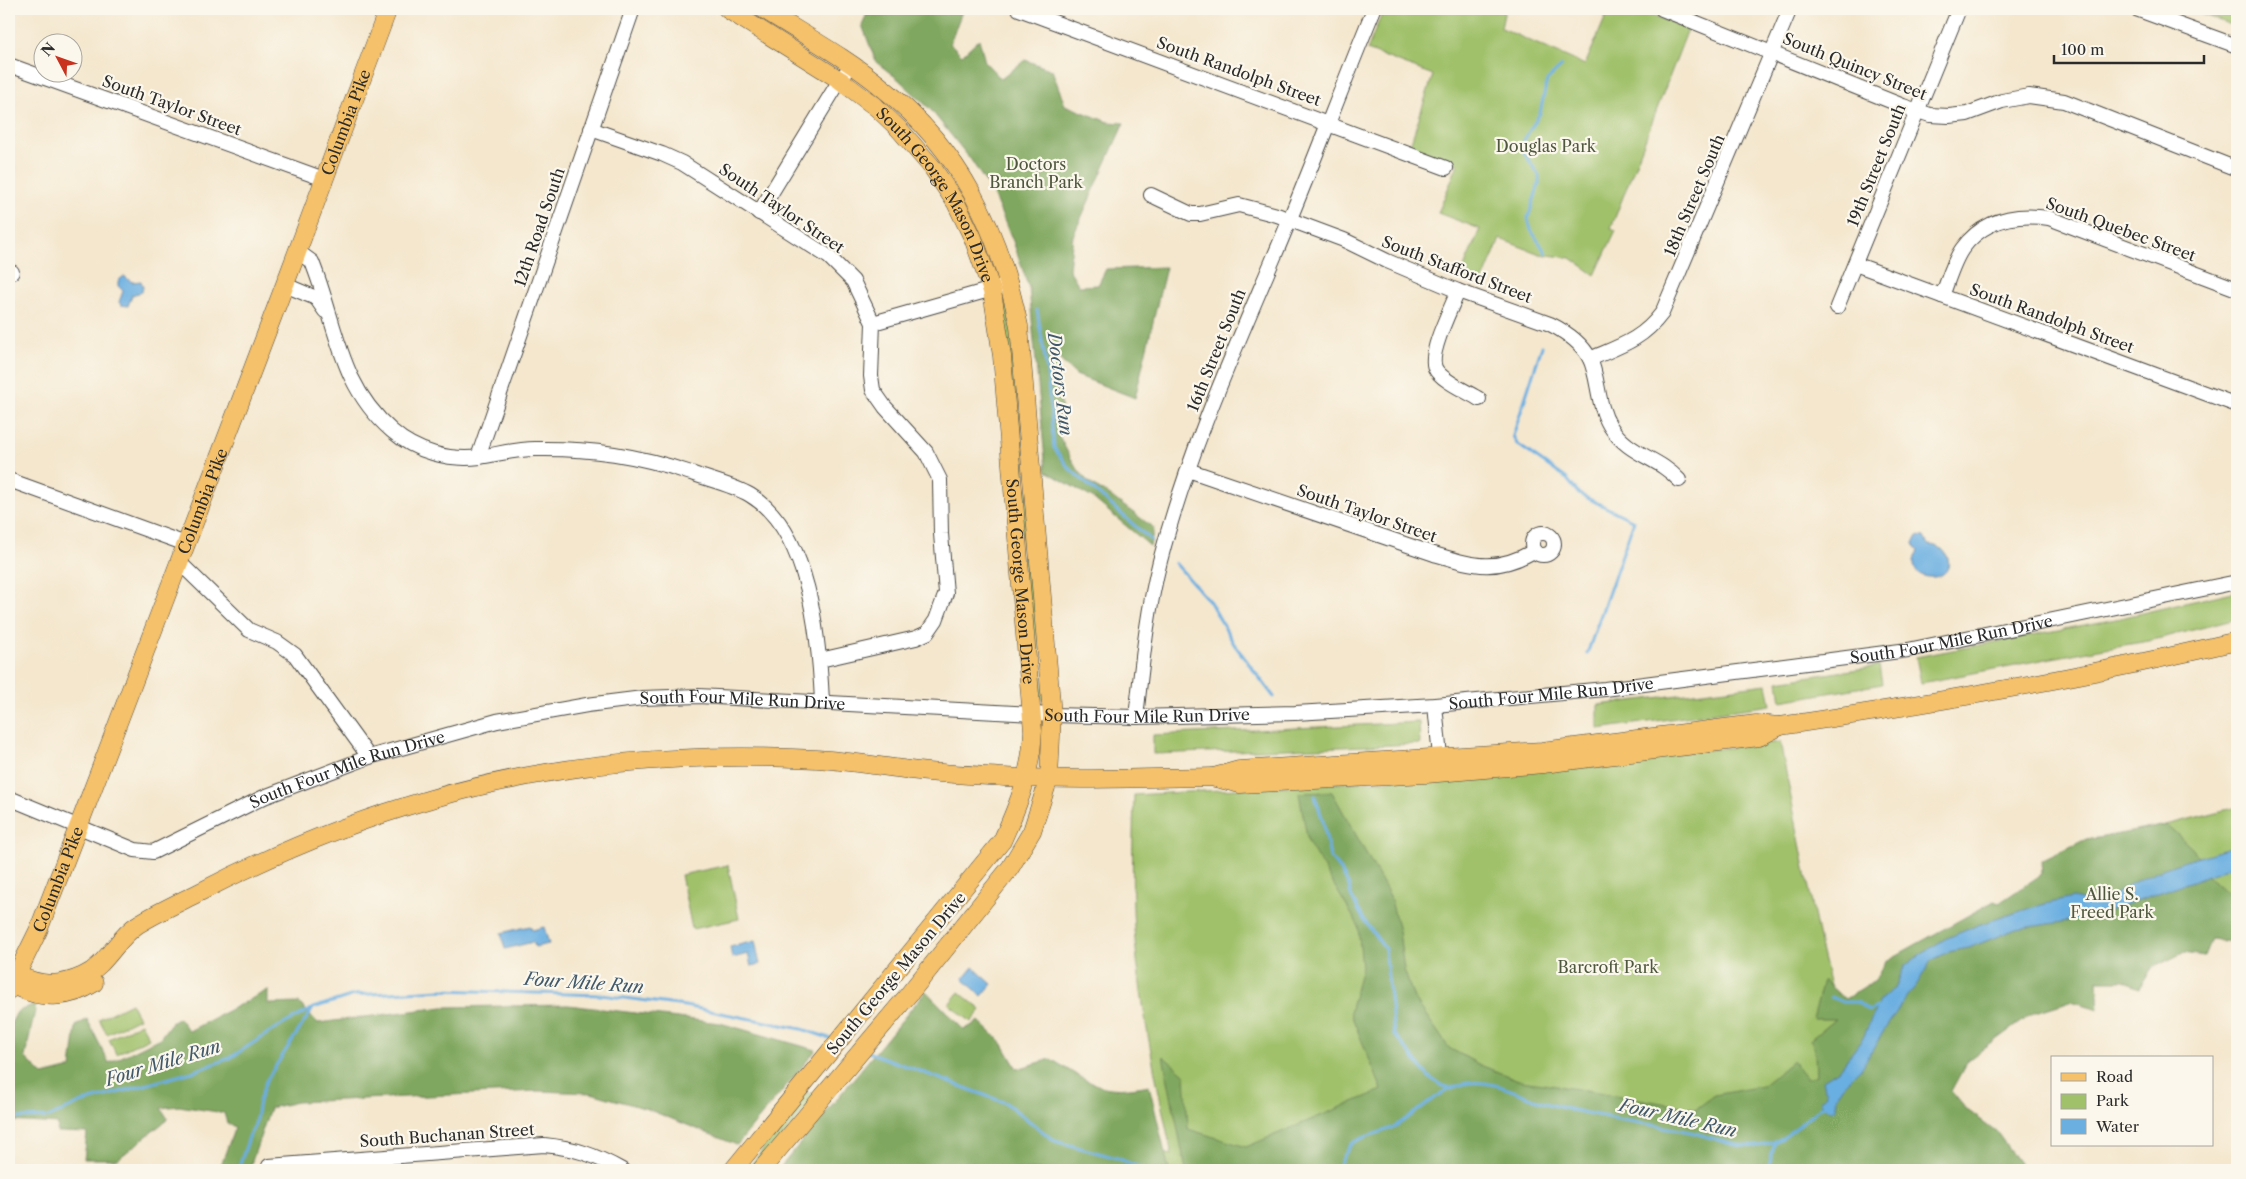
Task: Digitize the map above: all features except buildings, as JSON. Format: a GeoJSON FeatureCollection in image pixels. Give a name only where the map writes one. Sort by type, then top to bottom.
{"type":"FeatureCollection","features":[{"type":"Feature","properties":{"kind":"main road","name":"Columbia Pike"},"geometry":{"type":"LineString","coordinates":[[13,983],[38,931],[285,285],[388,9]]}},
{"type":"Feature","properties":{"kind":"main road","name":"South George Mason Drive"},"geometry":{"type":"LineString","coordinates":[[727,9],[840,80],[877,108],[899,129],[932,167],[956,203],[964,220],[992,291],[1002,356],[1032,714],[1032,758],[1027,777],[1002,841],[733,1170]]}},
{"type":"Feature","properties":{"kind":"main road","name":"South George Mason Drive"},"geometry":{"type":"LineString","coordinates":[[761,1170],[895,1011],[1010,868],[1032,831],[1049,778],[1052,715],[1019,326],[1010,284],[986,218],[956,168],[928,131],[902,104],[852,65],[763,9]]}},
{"type":"Feature","properties":{"kind":"main road"},"geometry":{"type":"LineString","coordinates":[[1013,481],[1032,480]]}},
{"type":"Feature","properties":{"kind":"main road"},"geometry":{"type":"LineString","coordinates":[[13,983],[45,984],[70,981],[85,976],[96,969],[135,926],[230,876],[291,848],[365,820],[434,798],[501,782],[580,768],[645,761],[710,758],[817,759],[874,764],[912,771],[1049,778],[1211,777],[1240,784],[1441,765],[1543,764],[1759,738],[1780,726],[2005,690],[2152,661],[2237,641]]}},
{"type":"Feature","properties":{"kind":"street","name":"12th Road South"},"geometry":{"type":"LineString","coordinates":[[478,457],[633,9]]}},
{"type":"Feature","properties":{"kind":"street","name":"South Randolph Street"},"geometry":{"type":"LineString","coordinates":[[1020,9],[1446,168]]}},
{"type":"Feature","properties":{"kind":"street","name":"16th Street South"},"geometry":{"type":"LineString","coordinates":[[1136,717],[1148,622],[1160,560],[1188,470],[1210,409],[1290,219],[1374,9]]}},
{"type":"Feature","properties":{"kind":"street","name":"South Quincy Street"},"geometry":{"type":"LineString","coordinates":[[1662,9],[1930,115],[1948,116],[1984,109],[2002,101],[2029,96],[2047,97],[2064,101],[2237,169]]}},
{"type":"Feature","properties":{"kind":"street","name":"18th Street South"},"geometry":{"type":"LineString","coordinates":[[1590,359],[1636,339],[1651,327],[1662,313],[1790,9]]}},
{"type":"Feature","properties":{"kind":"street","name":"19th Street South"},"geometry":{"type":"LineString","coordinates":[[1837,307],[1959,9]]}},
{"type":"Feature","properties":{"kind":"street"},"geometry":{"type":"LineString","coordinates":[[2136,9],[2237,46]]}},
{"type":"Feature","properties":{"kind":"street","name":"South Taylor Street"},"geometry":{"type":"LineString","coordinates":[[9,65],[324,178]]}},
{"type":"Feature","properties":{"kind":"street"},"geometry":{"type":"LineString","coordinates":[[759,213],[840,80],[852,65]]}},
{"type":"Feature","properties":{"kind":"street","name":"South Taylor Street"},"geometry":{"type":"LineString","coordinates":[[591,129],[682,163],[835,263],[853,281],[873,323],[871,376],[873,390],[885,407],[926,452],[940,480],[941,534],[946,593],[936,620],[927,633],[916,638],[820,660]]}},
{"type":"Feature","properties":{"kind":"street","name":"South Stafford Street"},"geometry":{"type":"LineString","coordinates":[[1152,195],[1191,214],[1200,214],[1239,205],[1257,208],[1344,240],[1387,261],[1458,291],[1550,324],[1564,331],[1576,341],[1590,359],[1599,400],[1610,425],[1624,443],[1637,454],[1670,470],[1678,480]]}},
{"type":"Feature","properties":{"kind":"street","name":"South Quebec Street"},"geometry":{"type":"LineString","coordinates":[[1942,296],[1962,250],[1972,239],[1998,220],[2031,215],[2048,218],[2237,289]]}},
{"type":"Feature","properties":{"kind":"street"},"geometry":{"type":"LineString","coordinates":[[297,252],[312,262],[319,277],[328,313],[348,372],[369,409],[393,432],[422,450],[458,458],[534,449],[590,450],[654,460],[750,495],[770,511],[790,537],[809,592],[820,660],[822,701]]}},
{"type":"Feature","properties":{"kind":"street","name":"South Randolph Street"},"geometry":{"type":"LineString","coordinates":[[1855,264],[2237,405]]}},
{"type":"Feature","properties":{"kind":"street"},"geometry":{"type":"LineString","coordinates":[[873,323],[992,291],[1010,284]]}},
{"type":"Feature","properties":{"kind":"street"},"geometry":{"type":"LineString","coordinates":[[285,285],[316,298],[328,313]]}},
{"type":"Feature","properties":{"kind":"street"},"geometry":{"type":"LineString","coordinates":[[1458,291],[1434,350],[1435,368],[1442,376],[1479,399]]}},
{"type":"Feature","properties":{"kind":"street","name":"South Taylor Street"},"geometry":{"type":"LineString","coordinates":[[1188,470],[1474,566],[1500,565],[1518,560],[1534,551]]}},
{"type":"Feature","properties":{"kind":"street"},"geometry":{"type":"LineString","coordinates":[[9,480],[186,544]]}},
{"type":"Feature","properties":{"kind":"street"},"geometry":{"type":"LineString","coordinates":[[179,562],[249,630],[277,642],[295,655],[370,757]]}},
{"type":"Feature","properties":{"kind":"street","name":"South Four Mile Run Drive"},"geometry":{"type":"LineString","coordinates":[[78,826],[135,850],[153,852],[264,797],[370,757],[497,721],[587,705],[643,698],[698,696],[822,701],[1052,715],[1136,717],[1295,714],[1435,705],[1614,688],[1908,650],[2237,582]]}},
{"type":"Feature","properties":{"kind":"street"},"geometry":{"type":"LineString","coordinates":[[1435,705],[1441,765]]}},
{"type":"Feature","properties":{"kind":"street"},"geometry":{"type":"LineString","coordinates":[[9,798],[78,826]]}},
{"type":"Feature","properties":{"kind":"street","name":"South Buchanan Street"},"geometry":{"type":"LineString","coordinates":[[269,1166],[544,1144],[573,1148],[598,1157],[622,1170]]}},
{"type":"Feature","properties":{"kind":"green space","name":"Doctors Branch Park"},"geometry":{"type":"Polygon","coordinates":[[[869,9],[963,9],[950,43],[962,55],[979,39],[985,62],[1001,79],[1025,60],[1052,70],[1065,105],[1108,122],[1124,123],[1073,236],[1069,269],[1079,286],[1098,285],[1106,269],[1166,267],[1135,398],[1076,375],[1055,355],[1062,411],[1056,430],[1070,457],[1088,482],[1105,492],[1154,528],[1150,546],[1094,499],[1046,471],[1029,288],[1013,241],[992,192],[971,160],[931,110],[898,79],[876,62],[862,25],[869,9]]]}},
{"type":"Feature","properties":{"kind":"green space","name":"Douglas Park"},"geometry":{"type":"Polygon","coordinates":[[[1384,9],[1505,9],[1501,28],[1585,65],[1609,9],[1637,9],[1688,29],[1611,228],[1616,230],[1595,275],[1571,258],[1540,254],[1500,239],[1481,285],[1459,279],[1480,229],[1438,213],[1458,164],[1409,148],[1433,75],[1367,50],[1384,9]]]}},
{"type":"Feature","properties":{"kind":"green space"},"geometry":{"type":"Polygon","coordinates":[[[2187,9],[2237,9],[2237,27],[2187,9]]]}},
{"type":"Feature","properties":{"kind":"green space"},"geometry":{"type":"Polygon","coordinates":[[[1008,297],[1026,474],[1017,474],[999,299],[1008,297]]]}},
{"type":"Feature","properties":{"kind":"green space"},"geometry":{"type":"Polygon","coordinates":[[[1027,488],[1044,699],[1040,699],[1037,657],[1030,640],[1018,489],[1027,488]]]}},
{"type":"Feature","properties":{"kind":"green space"},"geometry":{"type":"Polygon","coordinates":[[[2237,591],[2237,619],[2149,641],[1921,683],[1916,657],[2116,619],[2237,591]]]}},
{"type":"Feature","properties":{"kind":"green space"},"geometry":{"type":"Polygon","coordinates":[[[1879,666],[1882,684],[1781,701],[1778,681],[1879,666]]]}},
{"type":"Feature","properties":{"kind":"green space"},"geometry":{"type":"Polygon","coordinates":[[[1767,684],[1771,705],[1598,729],[1598,705],[1767,684]]]}},
{"type":"Feature","properties":{"kind":"green space"},"geometry":{"type":"Polygon","coordinates":[[[1419,722],[1420,744],[1153,754],[1153,735],[1419,722]]]}},
{"type":"Feature","properties":{"kind":"green space","name":"Barcroft Park"},"geometry":{"type":"Polygon","coordinates":[[[1780,742],[1821,949],[1832,994],[1838,1034],[1960,983],[2082,841],[2154,828],[2237,807],[2237,931],[2159,955],[2081,987],[2033,1013],[1938,1082],[2011,1170],[853,1170],[971,1044],[1002,1043],[1017,1069],[1130,1147],[1172,1155],[1149,1042],[1140,986],[1134,929],[1132,862],[1134,795],[1478,775],[1780,742]]]}},
{"type":"Feature","properties":{"kind":"green space","name":"Allie S. Freed Park"},"geometry":{"type":"Polygon","coordinates":[[[1332,792],[1390,896],[1399,931],[1404,970],[1414,998],[1449,1048],[1480,1065],[1521,1081],[1696,1109],[1715,1095],[1762,1086],[1793,1061],[1807,1079],[1816,1075],[1815,1054],[1811,1039],[1835,1019],[1813,1019],[1823,980],[1845,999],[1875,980],[1886,961],[1994,901],[1999,903],[2042,874],[2041,861],[2082,841],[2167,825],[2193,849],[2210,878],[2237,902],[2237,943],[2211,939],[2204,956],[2183,953],[2152,968],[2139,988],[2124,981],[2097,981],[2099,1009],[2071,1001],[2033,1013],[1968,1060],[1951,1091],[1966,1109],[1996,1131],[2024,1170],[1186,1170],[1163,1056],[1185,1075],[1188,1129],[1246,1147],[1382,1090],[1350,1012],[1362,968],[1358,925],[1308,842],[1299,793],[1332,792]]]}},
{"type":"Feature","properties":{"kind":"green space"},"geometry":{"type":"Polygon","coordinates":[[[728,865],[739,919],[692,929],[681,875],[728,865]]]}},
{"type":"Feature","properties":{"kind":"green space"},"geometry":{"type":"Polygon","coordinates":[[[268,990],[268,1004],[299,1003],[318,1023],[443,1007],[568,1005],[720,1023],[816,1050],[737,1145],[647,1109],[591,1093],[538,1091],[297,1102],[270,1108],[249,1170],[219,1170],[235,1127],[227,1123],[224,1113],[179,1106],[161,1108],[168,1119],[118,1159],[84,1159],[87,1133],[57,1132],[58,1124],[9,1121],[9,1027],[17,1012],[30,1006],[36,1006],[25,1057],[43,1075],[71,1068],[76,1026],[87,1019],[109,1063],[160,1038],[171,1023],[179,1018],[189,1031],[268,990]]]}},
{"type":"Feature","properties":{"kind":"green space"},"geometry":{"type":"Polygon","coordinates":[[[926,991],[964,1030],[979,1021],[1002,1043],[1017,1069],[1051,1059],[1076,1075],[1097,1085],[1119,1089],[1149,1085],[1169,1170],[778,1170],[926,991]]]}},
{"type":"Feature","properties":{"kind":"green space"},"geometry":{"type":"Polygon","coordinates":[[[959,992],[981,1010],[971,1022],[949,1004],[959,992]]]}},
{"type":"Feature","properties":{"kind":"green space"},"geometry":{"type":"Polygon","coordinates":[[[131,1003],[139,1018],[107,1034],[99,1019],[131,1003]]]}},
{"type":"Feature","properties":{"kind":"green space"},"geometry":{"type":"Polygon","coordinates":[[[141,1023],[149,1038],[116,1054],[109,1039],[141,1023]]]}},
{"type":"Feature","properties":{"kind":"green space"},"geometry":{"type":"Polygon","coordinates":[[[805,1092],[817,1095],[755,1170],[747,1170],[759,1155],[772,1132],[805,1092]]]}},
{"type":"Feature","properties":{"kind":"water"},"geometry":{"type":"Polygon","coordinates":[[[124,276],[132,282],[141,281],[143,287],[142,292],[132,295],[128,306],[121,305],[119,302],[123,291],[118,286],[118,281],[124,276]]]}},
{"type":"Feature","properties":{"kind":"water"},"geometry":{"type":"Polygon","coordinates":[[[1917,536],[1924,537],[1928,545],[1934,545],[1943,550],[1947,556],[1948,566],[1945,573],[1930,577],[1922,575],[1916,570],[1914,562],[1918,551],[1913,544],[1917,536]]]}},
{"type":"Feature","properties":{"kind":"water"},"geometry":{"type":"Polygon","coordinates":[[[2237,846],[2237,865],[2088,918],[2016,929],[1969,948],[1948,952],[1931,961],[1916,986],[1885,1029],[1863,1066],[1842,1087],[1836,1097],[1836,1109],[1831,1110],[1822,1106],[1820,1100],[1826,1094],[1823,1080],[1839,1070],[1863,1038],[1879,1001],[1896,986],[1904,967],[1922,953],[1945,939],[1978,925],[2033,907],[2072,898],[2102,905],[2117,893],[2149,875],[2237,846]]]}},
{"type":"Feature","properties":{"kind":"water"},"geometry":{"type":"Polygon","coordinates":[[[530,926],[532,930],[544,927],[549,944],[535,947],[533,942],[505,949],[501,933],[530,926]]]}},
{"type":"Feature","properties":{"kind":"water"},"geometry":{"type":"Polygon","coordinates":[[[755,941],[760,964],[751,966],[748,954],[732,958],[730,947],[755,941]]]}},
{"type":"Feature","properties":{"kind":"water"},"geometry":{"type":"Polygon","coordinates":[[[973,967],[992,984],[982,996],[963,979],[973,967]]]}},
{"type":"Feature","properties":{"kind":"waterway"},"geometry":{"type":"LineString","coordinates":[[1546,253],[1531,230],[1528,218],[1539,184],[1539,175],[1524,153],[1524,140],[1540,113],[1547,80],[1562,66]]}},
{"type":"Feature","properties":{"kind":"waterway","name":"Doctors Run"},"geometry":{"type":"LineString","coordinates":[[1037,310],[1047,371],[1054,448],[1069,468],[1151,540]]}},
{"type":"Feature","properties":{"kind":"waterway"},"geometry":{"type":"LineString","coordinates":[[1542,346],[1513,436],[1517,444],[1567,479],[1579,494],[1634,521],[1587,654]]}},
{"type":"Feature","properties":{"kind":"waterway","name":"Doctors Run"},"geometry":{"type":"LineString","coordinates":[[1175,563],[1210,602],[1234,644],[1274,697]]}},
{"type":"Feature","properties":{"kind":"waterway","name":"Doctors Run"},"geometry":{"type":"LineString","coordinates":[[1315,796],[1323,821],[1330,857],[1341,871],[1349,886],[1351,896],[1364,920],[1385,949],[1394,1034],[1429,1077],[1441,1085],[1453,1089]]}},
{"type":"Feature","properties":{"kind":"waterway","name":"Four Mile Run"},"geometry":{"type":"LineString","coordinates":[[9,1115],[19,1118],[50,1117],[80,1103],[192,1072],[230,1058],[273,1030],[313,1008],[354,995],[441,990],[602,995],[685,1006],[802,1029],[832,1039]]}},
{"type":"Feature","properties":{"kind":"waterway"},"geometry":{"type":"LineString","coordinates":[[1831,997],[1842,1002],[1857,1002],[1869,1011],[1879,1006]]}},
{"type":"Feature","properties":{"kind":"waterway"},"geometry":{"type":"LineString","coordinates":[[238,1170],[255,1125],[259,1101],[266,1081],[312,1010]]}},
{"type":"Feature","properties":{"kind":"waterway","name":"Four Mile Run"},"geometry":{"type":"LineString","coordinates":[[868,1052],[1006,1103],[1055,1141],[1117,1158],[1146,1170],[1151,1170]]}},
{"type":"Feature","properties":{"kind":"waterway","name":"Four Mile Run"},"geometry":{"type":"LineString","coordinates":[[1337,1170],[1352,1144],[1392,1128],[1440,1095],[1468,1083],[1478,1082],[1499,1086],[1566,1109],[1696,1133],[1734,1145],[1744,1146],[1764,1145],[1782,1138],[1826,1104]]}},
{"type":"Feature","properties":{"kind":"waterway"},"geometry":{"type":"LineString","coordinates":[[1765,1170],[1770,1162],[1775,1141]]}}]}
